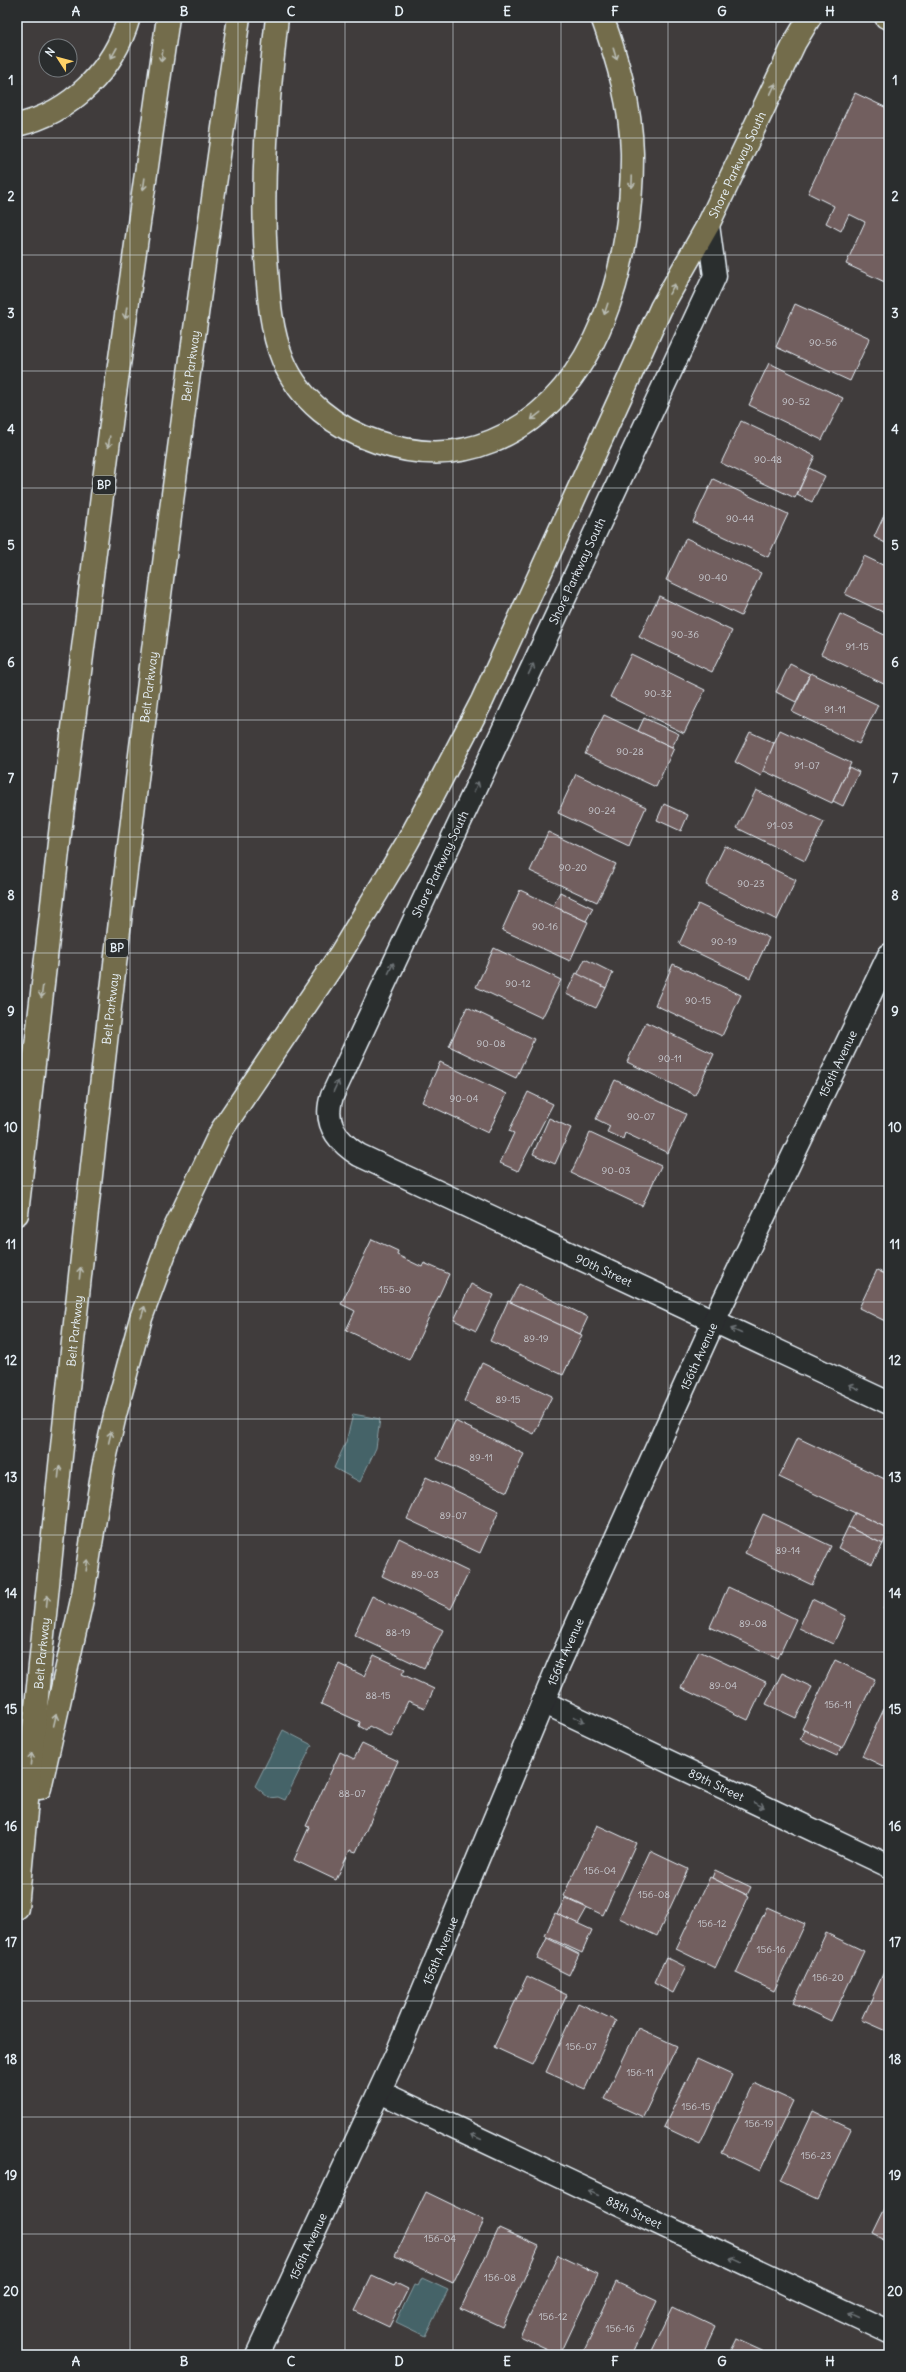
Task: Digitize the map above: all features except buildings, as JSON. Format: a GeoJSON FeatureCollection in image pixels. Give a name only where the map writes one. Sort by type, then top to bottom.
{"type":"FeatureCollection","features":[{"type":"Feature","properties":{"kind":"main road"},"geometry":{"type":"LineString","coordinates":[[17,125],[31,122],[51,113],[86,88],[101,72],[113,55],[129,17]]}},
{"type":"Feature","properties":{"kind":"main road","name":"BP"},"geometry":{"type":"LineString","coordinates":[[17,1214],[62,816],[113,408],[168,17]]}},
{"type":"Feature","properties":{"kind":"main road","name":"Belt Parkway"},"geometry":{"type":"LineString","coordinates":[[17,1908],[65,1418],[107,1032],[186,394],[239,17]]}},
{"type":"Feature","properties":{"kind":"main road"},"geometry":{"type":"LineString","coordinates":[[277,17],[268,120],[265,252],[276,342],[295,384],[311,402],[345,428],[388,446],[411,452],[436,454],[458,452],[486,444],[525,424],[545,409],[576,373],[591,347],[604,315],[622,255],[628,224],[632,185],[632,150],[621,74],[602,17]]}},
{"type":"Feature","properties":{"kind":"main road","name":"Shore Parkway South"},"geometry":{"type":"LineString","coordinates":[[708,225],[795,42],[810,17]]}},
{"type":"Feature","properties":{"kind":"main road"},"geometry":{"type":"LineString","coordinates":[[20,1881],[83,1595],[103,1468],[115,1415],[141,1318],[171,1236],[221,1132],[341,953],[408,843],[488,688],[654,323],[708,225]]}},
{"type":"Feature","properties":{"kind":"street","name":"Shore Parkway South"},"geometry":{"type":"LineString","coordinates":[[330,1124],[329,1105],[332,1096],[715,276],[708,225]]}},
{"type":"Feature","properties":{"kind":"street","name":"156th Avenue"},"geometry":{"type":"LineString","coordinates":[[257,2355],[380,2092],[544,1702],[714,1321],[889,956]]}},
{"type":"Feature","properties":{"kind":"street","name":"90th Street"},"geometry":{"type":"LineString","coordinates":[[330,1124],[340,1141],[359,1155],[889,1403]]}},
{"type":"Feature","properties":{"kind":"street","name":"89th Street"},"geometry":{"type":"LineString","coordinates":[[544,1702],[889,1866]]}},
{"type":"Feature","properties":{"kind":"street","name":"88th Street"},"geometry":{"type":"LineString","coordinates":[[380,2092],[889,2332]]}},
{"type":"Feature","properties":{"kind":"water"},"geometry":{"type":"Polygon","coordinates":[[[353,1414],[380,1419],[376,1448],[360,1482],[334,1468],[346,1442],[353,1414]]]}},
{"type":"Feature","properties":{"kind":"water"},"geometry":{"type":"Polygon","coordinates":[[[283,1730],[312,1745],[285,1800],[278,1797],[269,1798],[255,1786],[283,1730]]]}},
{"type":"Feature","properties":{"kind":"water"},"geometry":{"type":"Polygon","coordinates":[[[422,2278],[448,2290],[425,2336],[396,2322],[414,2285],[418,2286],[422,2278]]]}}]}
